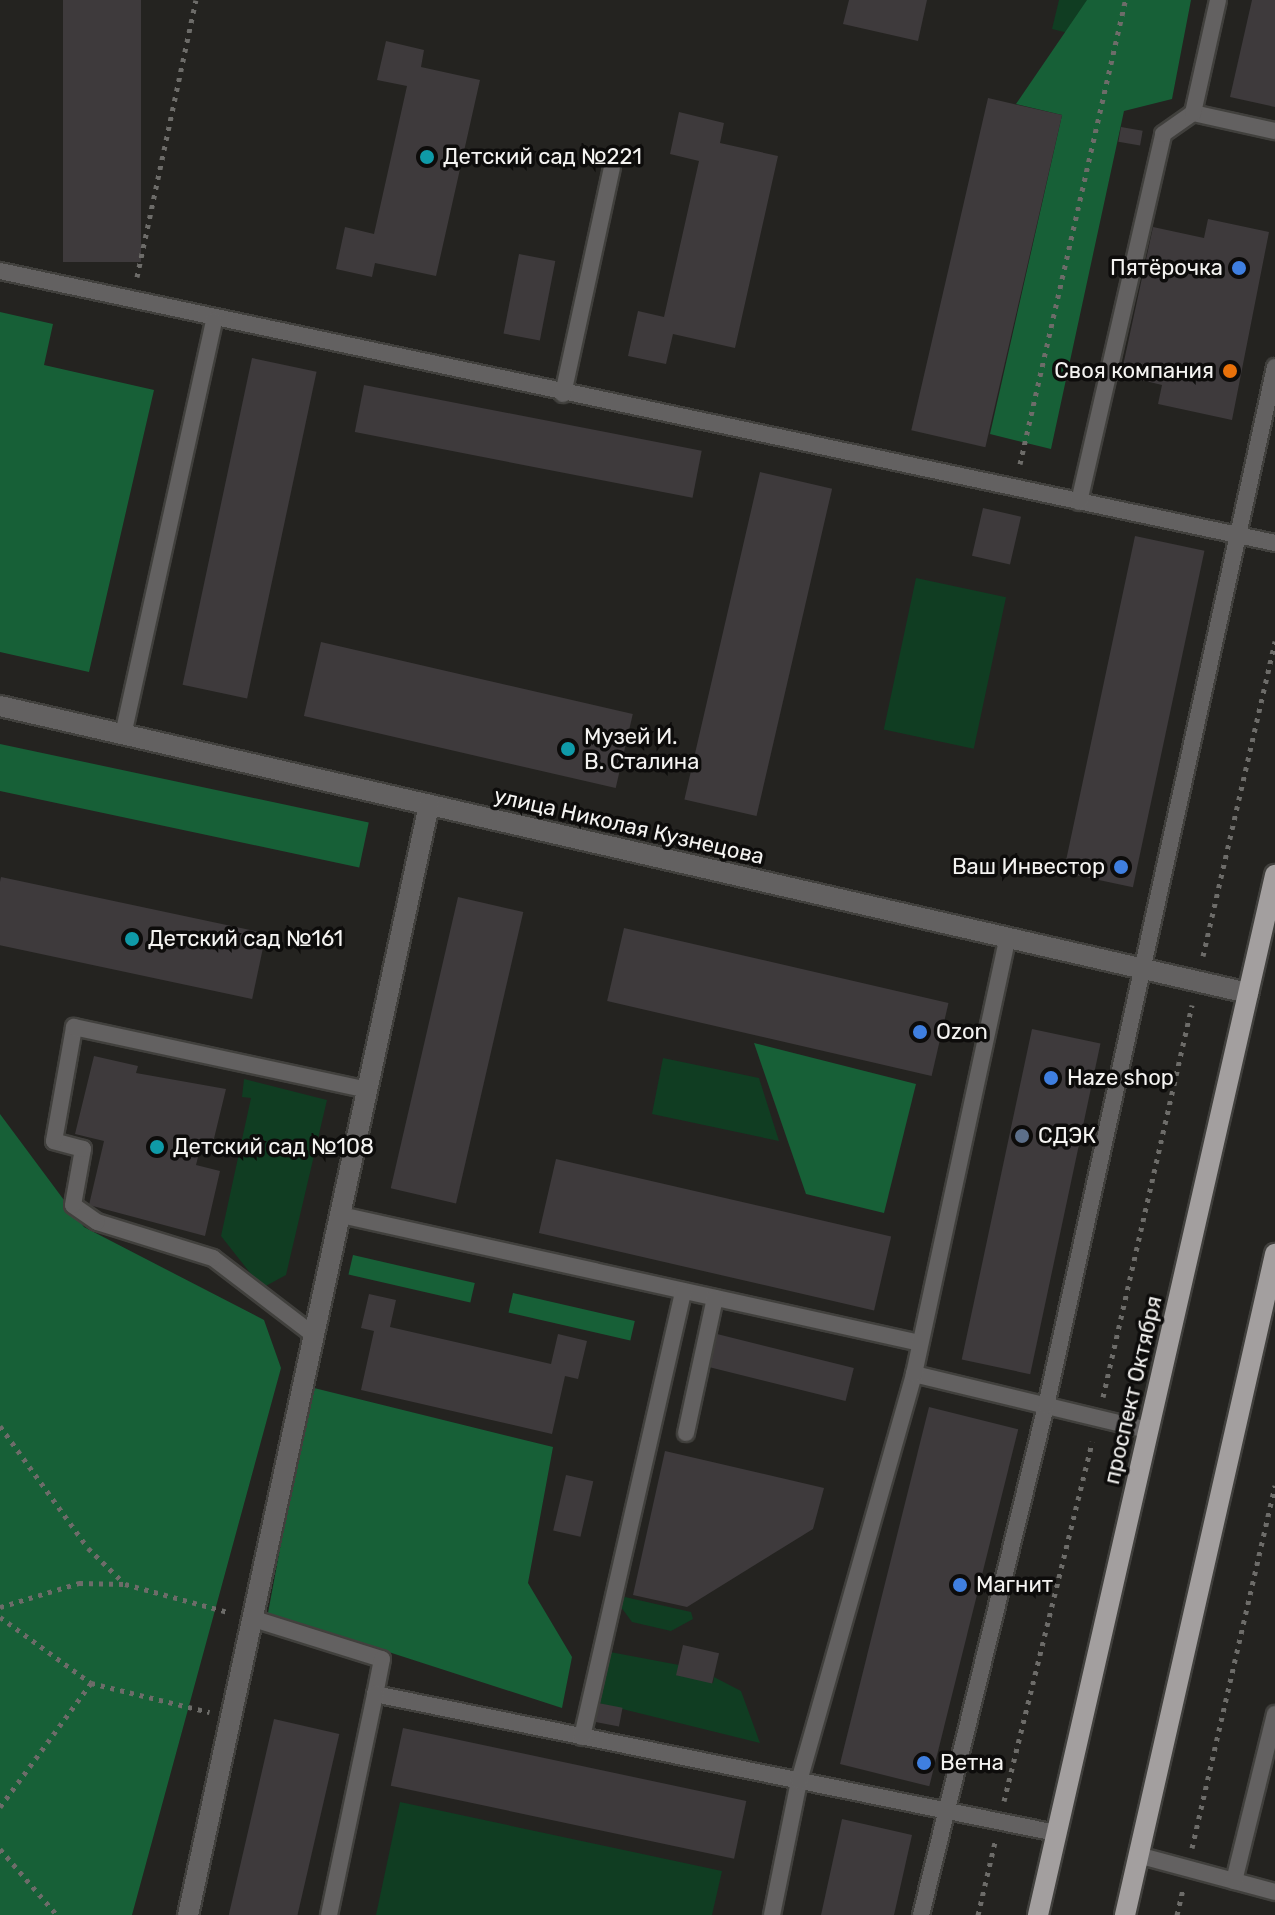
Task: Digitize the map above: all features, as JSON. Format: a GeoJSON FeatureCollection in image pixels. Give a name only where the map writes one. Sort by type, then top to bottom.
{"type":"FeatureCollection","features":[{"type":"Feature","properties":{"kind":"main road","name":"проспект Октября"},"geometry":{"type":"LineString","coordinates":[[1038,1915],[1275,875]]}},
{"type":"Feature","properties":{"kind":"main road"},"geometry":{"type":"LineString","coordinates":[[1125,1915],[1275,1254]]}},
{"type":"Feature","properties":{"kind":"street","name":"улица Николая Кузнецова"},"geometry":{"type":"LineString","coordinates":[[0,706],[1248,993]]}},
{"type":"Feature","properties":{"kind":"street"},"geometry":{"type":"LineString","coordinates":[[188,1915],[429,805]]}},
{"type":"Feature","properties":{"kind":"lane"},"geometry":{"type":"LineString","coordinates":[[1079,502],[1163,134],[1193,113],[1218,0]]}},
{"type":"Feature","properties":{"kind":"lane"},"geometry":{"type":"LineString","coordinates":[[1193,113],[1275,131]]}},
{"type":"Feature","properties":{"kind":"lane"},"geometry":{"type":"LineString","coordinates":[[563,394],[612,168]]}},
{"type":"Feature","properties":{"kind":"lane"},"geometry":{"type":"LineString","coordinates":[[0,271],[214,321],[1275,543]]}},
{"type":"Feature","properties":{"kind":"lane"},"geometry":{"type":"LineString","coordinates":[[123,735],[214,321]]}},
{"type":"Feature","properties":{"kind":"lane"},"geometry":{"type":"LineString","coordinates":[[921,1915],[944,1810],[1046,1406],[1275,367]]}},
{"type":"Feature","properties":{"kind":"lane"},"geometry":{"type":"LineString","coordinates":[[772,1915],[799,1781],[914,1374],[1007,939]]}},
{"type":"Feature","properties":{"kind":"lane"},"geometry":{"type":"LineString","coordinates":[[315,1336],[213,1258],[97,1222],[73,1205],[83,1149],[54,1141],[74,1027],[368,1090]]}},
{"type":"Feature","properties":{"kind":"lane"},"geometry":{"type":"LineString","coordinates":[[341,1215],[920,1343]]}},
{"type":"Feature","properties":{"kind":"lane"},"geometry":{"type":"LineString","coordinates":[[582,1737],[683,1291]]}},
{"type":"Feature","properties":{"kind":"lane"},"geometry":{"type":"LineString","coordinates":[[686,1433],[715,1298]]}},
{"type":"Feature","properties":{"kind":"lane"},"geometry":{"type":"LineString","coordinates":[[914,1374],[1148,1430]]}},
{"type":"Feature","properties":{"kind":"lane"},"geometry":{"type":"LineString","coordinates":[[254,1619],[382,1659],[329,1915]]}},
{"type":"Feature","properties":{"kind":"lane"},"geometry":{"type":"LineString","coordinates":[[375,1694],[1056,1833]]}},
{"type":"Feature","properties":{"kind":"lane"},"geometry":{"type":"LineString","coordinates":[[1234,1881],[1275,1714]]}},
{"type":"Feature","properties":{"kind":"lane"},"geometry":{"type":"LineString","coordinates":[[1138,1855],[1275,1892]]}},
{"type":"Feature","properties":{"kind":"path"},"geometry":{"type":"LineString","coordinates":[[131,302],[196,0]]}},
{"type":"Feature","properties":{"kind":"path"},"geometry":{"type":"LineString","coordinates":[[1014,488],[1125,0]]}},
{"type":"Feature","properties":{"kind":"path"},"geometry":{"type":"LineString","coordinates":[[978,1915],[1098,1418],[1275,641]]}},
{"type":"Feature","properties":{"kind":"path"},"geometry":{"type":"LineString","coordinates":[[0,1426],[88,1548],[125,1584]]}},
{"type":"Feature","properties":{"kind":"path"},"geometry":{"type":"LineString","coordinates":[[1177,1915],[1275,1485]]}},
{"type":"Feature","properties":{"kind":"path"},"geometry":{"type":"LineString","coordinates":[[0,1607],[79,1583],[125,1584],[254,1619]]}},
{"type":"Feature","properties":{"kind":"path"},"geometry":{"type":"LineString","coordinates":[[0,1617],[91,1683],[233,1719]]}},
{"type":"Feature","properties":{"kind":"path"},"geometry":{"type":"LineString","coordinates":[[0,1807],[91,1683]]}},
{"type":"Feature","properties":{"kind":"path"},"geometry":{"type":"LineString","coordinates":[[0,1849],[57,1915]]}},
{"type":"Feature","properties":{"kind":"green space"},"geometry":{"type":"Polygon","coordinates":[[[1059,0],[1111,0],[1101,41],[1052,29],[1059,0]]]}},
{"type":"Feature","properties":{"kind":"green space"},"geometry":{"type":"Polygon","coordinates":[[[1087,0],[1191,0],[1172,99],[1124,111],[1051,449],[990,434],[1062,115],[1016,104],[1087,0]]]}},
{"type":"Feature","properties":{"kind":"green space"},"geometry":{"type":"Polygon","coordinates":[[[0,312],[53,324],[44,365],[154,390],[89,672],[0,652],[0,312]]]}},
{"type":"Feature","properties":{"kind":"green space"},"geometry":{"type":"Polygon","coordinates":[[[916,578],[1006,597],[974,749],[884,730],[916,578]]]}},
{"type":"Feature","properties":{"kind":"green space"},"geometry":{"type":"Polygon","coordinates":[[[0,744],[369,822],[359,867],[0,791],[0,744]]]}},
{"type":"Feature","properties":{"kind":"green space"},"geometry":{"type":"Polygon","coordinates":[[[754,1043],[916,1084],[884,1213],[806,1194],[754,1043]]]}},
{"type":"Feature","properties":{"kind":"green space"},"geometry":{"type":"Polygon","coordinates":[[[663,1058],[759,1078],[779,1141],[652,1114],[663,1058]]]}},
{"type":"Feature","properties":{"kind":"green space"},"geometry":{"type":"Polygon","coordinates":[[[244,1079],[327,1100],[286,1275],[262,1288],[221,1236],[251,1098],[242,1097],[244,1079]]]}},
{"type":"Feature","properties":{"kind":"green space"},"geometry":{"type":"Polygon","coordinates":[[[0,1114],[84,1227],[264,1320],[281,1368],[132,1915],[0,1915],[0,1114]]]}},
{"type":"Feature","properties":{"kind":"green space"},"geometry":{"type":"Polygon","coordinates":[[[353,1255],[475,1283],[470,1303],[349,1274],[353,1255]]]}},
{"type":"Feature","properties":{"kind":"green space"},"geometry":{"type":"Polygon","coordinates":[[[513,1293],[635,1321],[630,1341],[509,1312],[513,1293]]]}},
{"type":"Feature","properties":{"kind":"green space"},"geometry":{"type":"Polygon","coordinates":[[[310,1387],[553,1447],[528,1583],[572,1657],[562,1708],[268,1613],[310,1387]]]}},
{"type":"Feature","properties":{"kind":"green space"},"geometry":{"type":"Polygon","coordinates":[[[625,1597],[691,1612],[693,1619],[671,1631],[632,1622],[618,1603],[625,1597]]]}},
{"type":"Feature","properties":{"kind":"green space"},"geometry":{"type":"Polygon","coordinates":[[[610,1652],[679,1665],[677,1675],[713,1683],[714,1677],[741,1691],[760,1743],[598,1703],[610,1652]]]}},
{"type":"Feature","properties":{"kind":"green space"},"geometry":{"type":"Polygon","coordinates":[[[400,1802],[722,1871],[712,1915],[376,1915],[400,1802]]]}},
{"type":"Feature","properties":{"kind":"building"},"geometry":{"type":"Polygon","coordinates":[[[63,0],[141,0],[141,262],[63,262],[63,0]]]}},
{"type":"Feature","properties":{"kind":"building"},"geometry":{"type":"Polygon","coordinates":[[[849,0],[927,0],[918,41],[843,24],[849,0]]]}},
{"type":"Feature","properties":{"kind":"building"},"geometry":{"type":"Polygon","coordinates":[[[1252,0],[1275,0],[1275,107],[1230,97],[1252,0]]]}},
{"type":"Feature","properties":{"kind":"building","name":"Детский сад №221"},"geometry":{"type":"Polygon","coordinates":[[[386,41],[424,50],[421,67],[480,80],[436,276],[375,263],[372,277],[336,269],[345,227],[374,234],[407,86],[377,80],[386,41]]]}},
{"type":"Feature","properties":{"kind":"building"},"geometry":{"type":"Polygon","coordinates":[[[988,98],[1062,115],[985,447],[911,430],[988,98]]]}},
{"type":"Feature","properties":{"kind":"building"},"geometry":{"type":"Polygon","coordinates":[[[679,112],[724,123],[720,143],[778,156],[735,348],[673,334],[666,364],[628,356],[638,311],[664,317],[699,161],[670,154],[679,112]]]}},
{"type":"Feature","properties":{"kind":"building"},"geometry":{"type":"Polygon","coordinates":[[[1121,127],[1143,131],[1140,146],[1118,142],[1121,127]]]}},
{"type":"Feature","properties":{"kind":"building"},"geometry":{"type":"Polygon","coordinates":[[[1208,219],[1269,232],[1232,420],[1158,404],[1162,385],[1121,375],[1153,227],[1204,238],[1208,219]]]}},
{"type":"Feature","properties":{"kind":"building"},"geometry":{"type":"Polygon","coordinates":[[[519,254],[555,261],[540,341],[504,334],[519,254]]]}},
{"type":"Feature","properties":{"kind":"building"},"geometry":{"type":"Polygon","coordinates":[[[252,358],[317,372],[247,698],[183,685],[252,358]]]}},
{"type":"Feature","properties":{"kind":"building"},"geometry":{"type":"Polygon","coordinates":[[[364,385],[702,451],[693,498],[355,432],[364,385]]]}},
{"type":"Feature","properties":{"kind":"building"},"geometry":{"type":"Polygon","coordinates":[[[760,472],[832,489],[757,816],[684,799],[760,472]]]}},
{"type":"Feature","properties":{"kind":"building"},"geometry":{"type":"Polygon","coordinates":[[[983,508],[1021,517],[1010,565],[972,556],[983,508]]]}},
{"type":"Feature","properties":{"kind":"building"},"geometry":{"type":"Polygon","coordinates":[[[1135,536],[1204,551],[1133,887],[1063,872],[1135,536]]]}},
{"type":"Feature","properties":{"kind":"building"},"geometry":{"type":"Polygon","coordinates":[[[321,642],[633,714],[616,788],[304,716],[321,642]]]}},
{"type":"Feature","properties":{"kind":"building","name":"Детский сад №161"},"geometry":{"type":"Polygon","coordinates":[[[1,877],[266,933],[252,999],[0,945],[1,877]]]}},
{"type":"Feature","properties":{"kind":"building"},"geometry":{"type":"Polygon","coordinates":[[[458,897],[523,912],[456,1203],[391,1188],[458,897]]]}},
{"type":"Feature","properties":{"kind":"building"},"geometry":{"type":"Polygon","coordinates":[[[624,928],[948,1003],[932,1076],[607,1001],[624,928]]]}},
{"type":"Feature","properties":{"kind":"building"},"geometry":{"type":"Polygon","coordinates":[[[1032,1029],[1100,1044],[1030,1374],[962,1360],[1032,1029]]]}},
{"type":"Feature","properties":{"kind":"building","name":"Детский сад №108"},"geometry":{"type":"Polygon","coordinates":[[[94,1056],[138,1066],[136,1073],[226,1089],[210,1155],[199,1153],[196,1165],[220,1171],[205,1236],[89,1205],[104,1141],[75,1134],[94,1056]]]}},
{"type":"Feature","properties":{"kind":"building"},"geometry":{"type":"Polygon","coordinates":[[[556,1159],[891,1236],[874,1310],[539,1233],[556,1159]]]}},
{"type":"Feature","properties":{"kind":"building"},"geometry":{"type":"Polygon","coordinates":[[[369,1294],[396,1300],[390,1327],[551,1364],[558,1334],[587,1341],[578,1379],[565,1376],[552,1434],[361,1390],[374,1331],[361,1328],[369,1294]]]}},
{"type":"Feature","properties":{"kind":"building"},"geometry":{"type":"Polygon","coordinates":[[[717,1334],[854,1368],[846,1401],[709,1367],[717,1334]]]}},
{"type":"Feature","properties":{"kind":"building"},"geometry":{"type":"Polygon","coordinates":[[[929,1407],[1018,1429],[929,1786],[840,1764],[929,1407]]]}},
{"type":"Feature","properties":{"kind":"building"},"geometry":{"type":"Polygon","coordinates":[[[665,1451],[824,1488],[813,1529],[687,1607],[633,1595],[665,1451]]]}},
{"type":"Feature","properties":{"kind":"building"},"geometry":{"type":"Polygon","coordinates":[[[566,1475],[593,1481],[580,1537],[553,1531],[566,1475]]]}},
{"type":"Feature","properties":{"kind":"building"},"geometry":{"type":"Polygon","coordinates":[[[683,1645],[719,1653],[712,1684],[676,1675],[683,1645]]]}},
{"type":"Feature","properties":{"kind":"building"},"geometry":{"type":"Polygon","coordinates":[[[598,1703],[623,1708],[619,1726],[594,1722],[598,1703]]]}},
{"type":"Feature","properties":{"kind":"building"},"geometry":{"type":"Polygon","coordinates":[[[274,1719],[339,1734],[298,1915],[229,1915],[274,1719]]]}},
{"type":"Feature","properties":{"kind":"building"},"geometry":{"type":"Polygon","coordinates":[[[403,1728],[746,1801],[734,1859],[391,1786],[403,1728]]]}},
{"type":"Feature","properties":{"kind":"building"},"geometry":{"type":"Polygon","coordinates":[[[842,1819],[912,1835],[894,1915],[821,1915],[842,1819]]]}},
{"type":"Feature","properties":{"kind":"place","name":"Детский сад №221"},"geometry":{"type":"Point","coordinates":[427,157]}},
{"type":"Feature","properties":{"kind":"place","name":"Пятёрочка"},"geometry":{"type":"Point","coordinates":[1239,268]}},
{"type":"Feature","properties":{"kind":"place","name":"Своя компания"},"geometry":{"type":"Point","coordinates":[1230,371]}},
{"type":"Feature","properties":{"kind":"place","name":"Музей И. В. Сталина"},"geometry":{"type":"Point","coordinates":[568,749]}},
{"type":"Feature","properties":{"kind":"place","name":"Ваш Инвестор"},"geometry":{"type":"Point","coordinates":[1121,867]}},
{"type":"Feature","properties":{"kind":"place","name":"Детский сад №161"},"geometry":{"type":"Point","coordinates":[132,939]}},
{"type":"Feature","properties":{"kind":"place","name":"Ozon"},"geometry":{"type":"Point","coordinates":[920,1032]}},
{"type":"Feature","properties":{"kind":"place","name":"Haze shop"},"geometry":{"type":"Point","coordinates":[1051,1078]}},
{"type":"Feature","properties":{"kind":"place","name":"СДЭК"},"geometry":{"type":"Point","coordinates":[1022,1136]}},
{"type":"Feature","properties":{"kind":"place","name":"Детский сад №108"},"geometry":{"type":"Point","coordinates":[157,1147]}},
{"type":"Feature","properties":{"kind":"place","name":"Магнит"},"geometry":{"type":"Point","coordinates":[960,1585]}},
{"type":"Feature","properties":{"kind":"place","name":"Ветна"},"geometry":{"type":"Point","coordinates":[924,1763]}}]}
